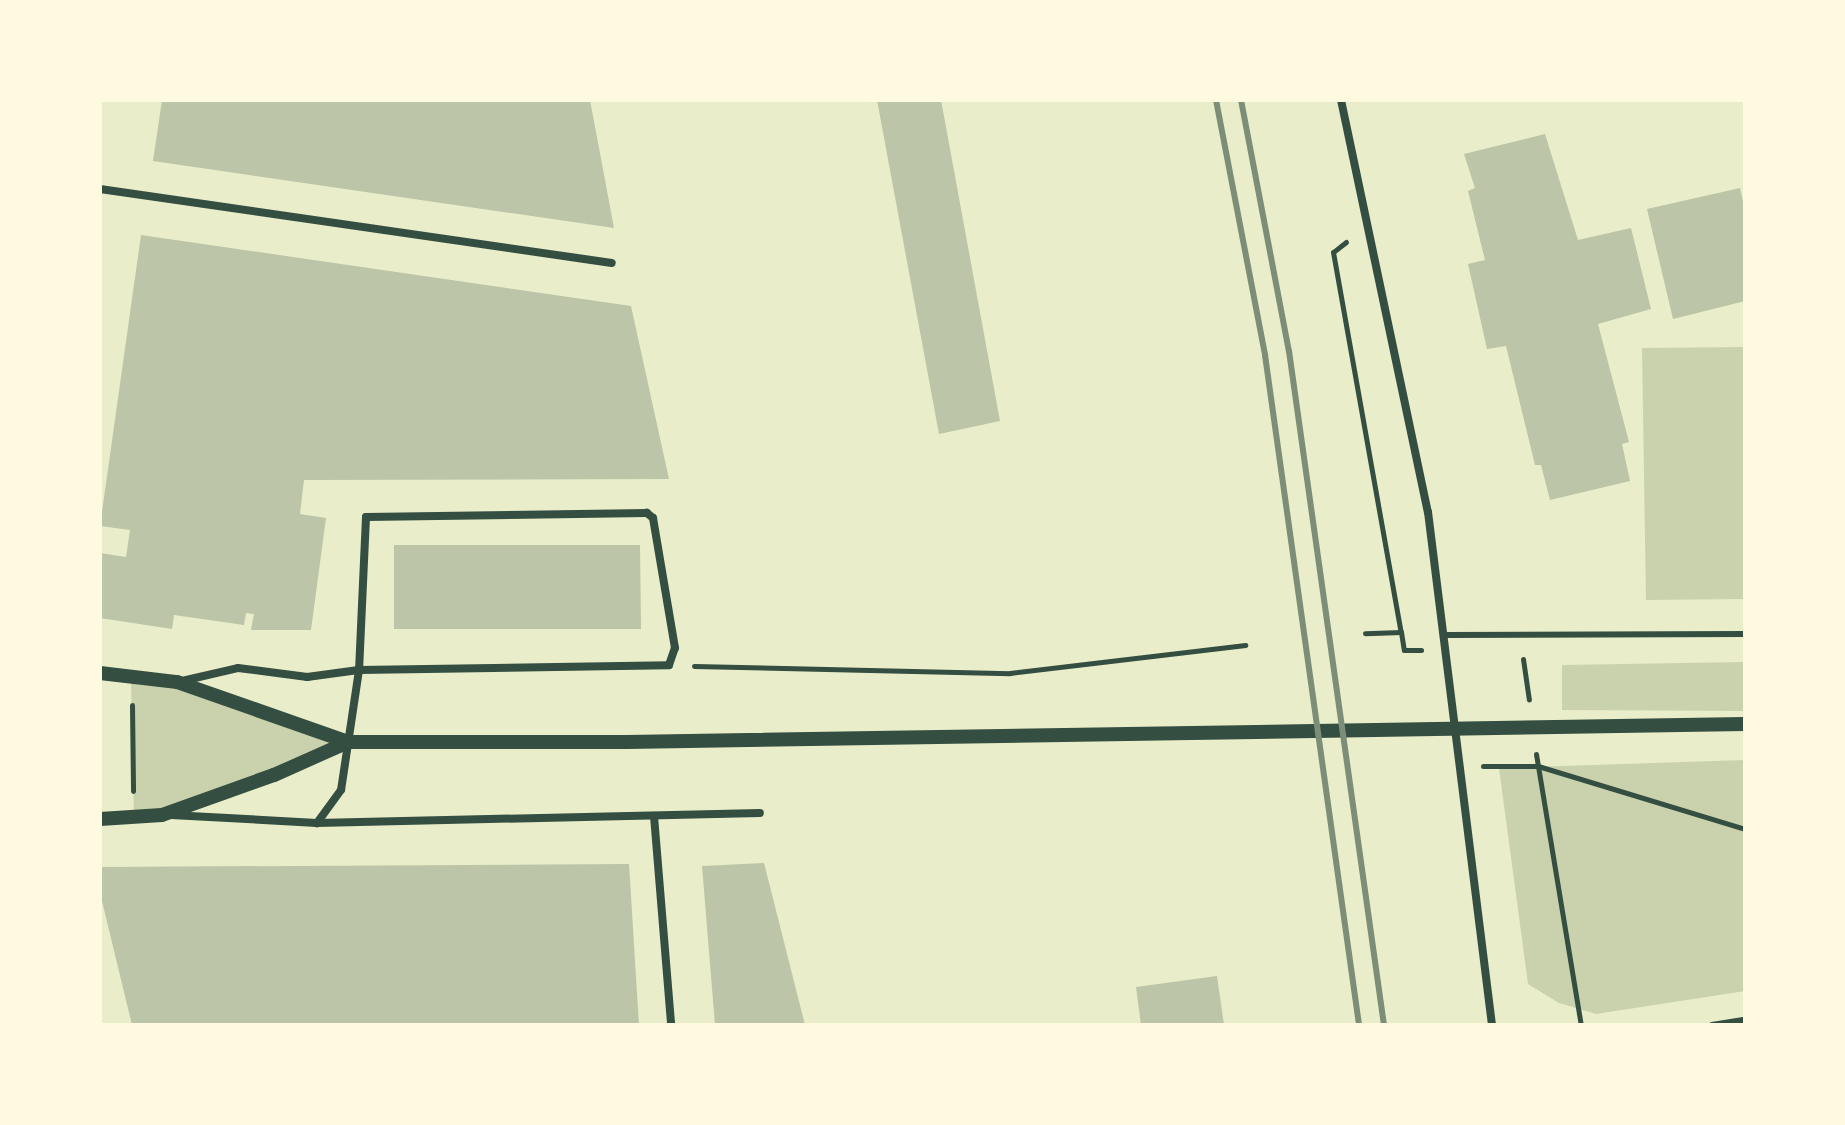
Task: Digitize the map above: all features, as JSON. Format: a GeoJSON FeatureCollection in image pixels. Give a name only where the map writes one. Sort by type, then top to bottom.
{"type":"FeatureCollection","features":[{"type":"Feature","properties":{"kind":"street"},"geometry":{"type":"LineString","coordinates":[[1341,100],[1370,222],[1425,499],[1446,635],[1492,1025]]}},
{"type":"Feature","properties":{"kind":"street"},"geometry":{"type":"LineString","coordinates":[[100,189],[612,263]]}},
{"type":"Feature","properties":{"kind":"street"},"geometry":{"type":"LineString","coordinates":[[100,673],[131,680],[177,682],[238,668],[307,677],[359,670],[669,665],[675,648],[653,518],[647,513],[366,517],[359,670],[341,790],[317,823]]}},
{"type":"Feature","properties":{"kind":"street"},"geometry":{"type":"LineString","coordinates":[[177,682],[348,742],[763,740],[1745,724]]}},
{"type":"Feature","properties":{"kind":"street"},"geometry":{"type":"LineString","coordinates":[[162,815],[274,775],[348,742]]}},
{"type":"Feature","properties":{"kind":"street"},"geometry":{"type":"LineString","coordinates":[[100,819],[162,815],[317,823],[760,813]]}},
{"type":"Feature","properties":{"kind":"street"},"geometry":{"type":"LineString","coordinates":[[654,816],[671,1025]]}},
{"type":"Feature","properties":{"kind":"lane"},"geometry":{"type":"LineString","coordinates":[[1446,635],[1745,634]]}},
{"type":"Feature","properties":{"kind":"lane"},"geometry":{"type":"LineString","coordinates":[[1712,1025],[1745,1020]]}},
{"type":"Feature","properties":{"kind":"path"},"geometry":{"type":"LineString","coordinates":[[1365,633],[1401,632],[1333,252],[1370,222]]}},
{"type":"Feature","properties":{"kind":"path"},"geometry":{"type":"LineString","coordinates":[[1520,635],[1530,708]]}},
{"type":"Feature","properties":{"kind":"path"},"geometry":{"type":"LineString","coordinates":[[669,665],[1010,673],[1245,645]]}},
{"type":"Feature","properties":{"kind":"path"},"geometry":{"type":"LineString","coordinates":[[131,680],[134,819]]}},
{"type":"Feature","properties":{"kind":"path"},"geometry":{"type":"LineString","coordinates":[[1534,737],[1581,1025]]}},
{"type":"Feature","properties":{"kind":"path"},"geometry":{"type":"LineString","coordinates":[[1462,766],[1538,766],[1745,829]]}},
{"type":"Feature","properties":{"kind":"green space"},"geometry":{"type":"Polygon","coordinates":[[[1745,347],[1745,599],[1646,600],[1642,348],[1745,347]]]}},
{"type":"Feature","properties":{"kind":"green space"},"geometry":{"type":"Polygon","coordinates":[[[1745,662],[1745,711],[1562,710],[1562,665],[1745,662]]]}},
{"type":"Feature","properties":{"kind":"green space"},"geometry":{"type":"Polygon","coordinates":[[[131,680],[177,682],[348,742],[134,819],[131,680]]]}},
{"type":"Feature","properties":{"kind":"green space"},"geometry":{"type":"Polygon","coordinates":[[[1745,760],[1745,991],[1596,1014],[1559,1003],[1528,984],[1499,768],[1745,760]]]}},
{"type":"Feature","properties":{"kind":"building"},"geometry":{"type":"Polygon","coordinates":[[[162,100],[590,100],[614,228],[153,161],[162,100]]]}},
{"type":"Feature","properties":{"kind":"building"},"geometry":{"type":"Polygon","coordinates":[[[877,100],[941,100],[1000,421],[939,434],[877,100]]]}},
{"type":"Feature","properties":{"kind":"building"},"geometry":{"type":"Polygon","coordinates":[[[1545,134],[1578,240],[1631,228],[1651,309],[1598,324],[1629,442],[1622,444],[1630,481],[1550,500],[1541,465],[1535,465],[1506,346],[1487,349],[1468,264],[1485,260],[1468,191],[1475,188],[1464,154],[1545,134]]]}},
{"type":"Feature","properties":{"kind":"building"},"geometry":{"type":"Polygon","coordinates":[[[1740,188],[1745,211],[1745,301],[1673,319],[1647,209],[1740,188]]]}},
{"type":"Feature","properties":{"kind":"building"},"geometry":{"type":"Polygon","coordinates":[[[141,235],[631,306],[669,479],[304,480],[300,514],[326,518],[311,630],[251,630],[254,614],[246,613],[244,625],[174,615],[172,629],[100,618],[100,553],[126,557],[130,530],[100,526],[141,235]]]}},
{"type":"Feature","properties":{"kind":"building"},"geometry":{"type":"Polygon","coordinates":[[[394,545],[640,545],[641,629],[394,629],[394,545]]]}},
{"type":"Feature","properties":{"kind":"building"},"geometry":{"type":"Polygon","coordinates":[[[764,863],[805,1025],[715,1025],[702,866],[764,863]]]}},
{"type":"Feature","properties":{"kind":"building"},"geometry":{"type":"Polygon","coordinates":[[[629,864],[639,1025],[132,1025],[100,893],[100,867],[629,864]]]}},
{"type":"Feature","properties":{"kind":"building"},"geometry":{"type":"Polygon","coordinates":[[[1217,976],[1224,1025],[1141,1025],[1136,987],[1217,976]]]}},
{"type":"Feature","properties":{"kind":"railway"},"geometry":{"type":"LineString","coordinates":[[1216,100],[1265,355],[1359,1025]]}},
{"type":"Feature","properties":{"kind":"railway"},"geometry":{"type":"LineString","coordinates":[[1241,100],[1289,351],[1384,1025]]}}]}
